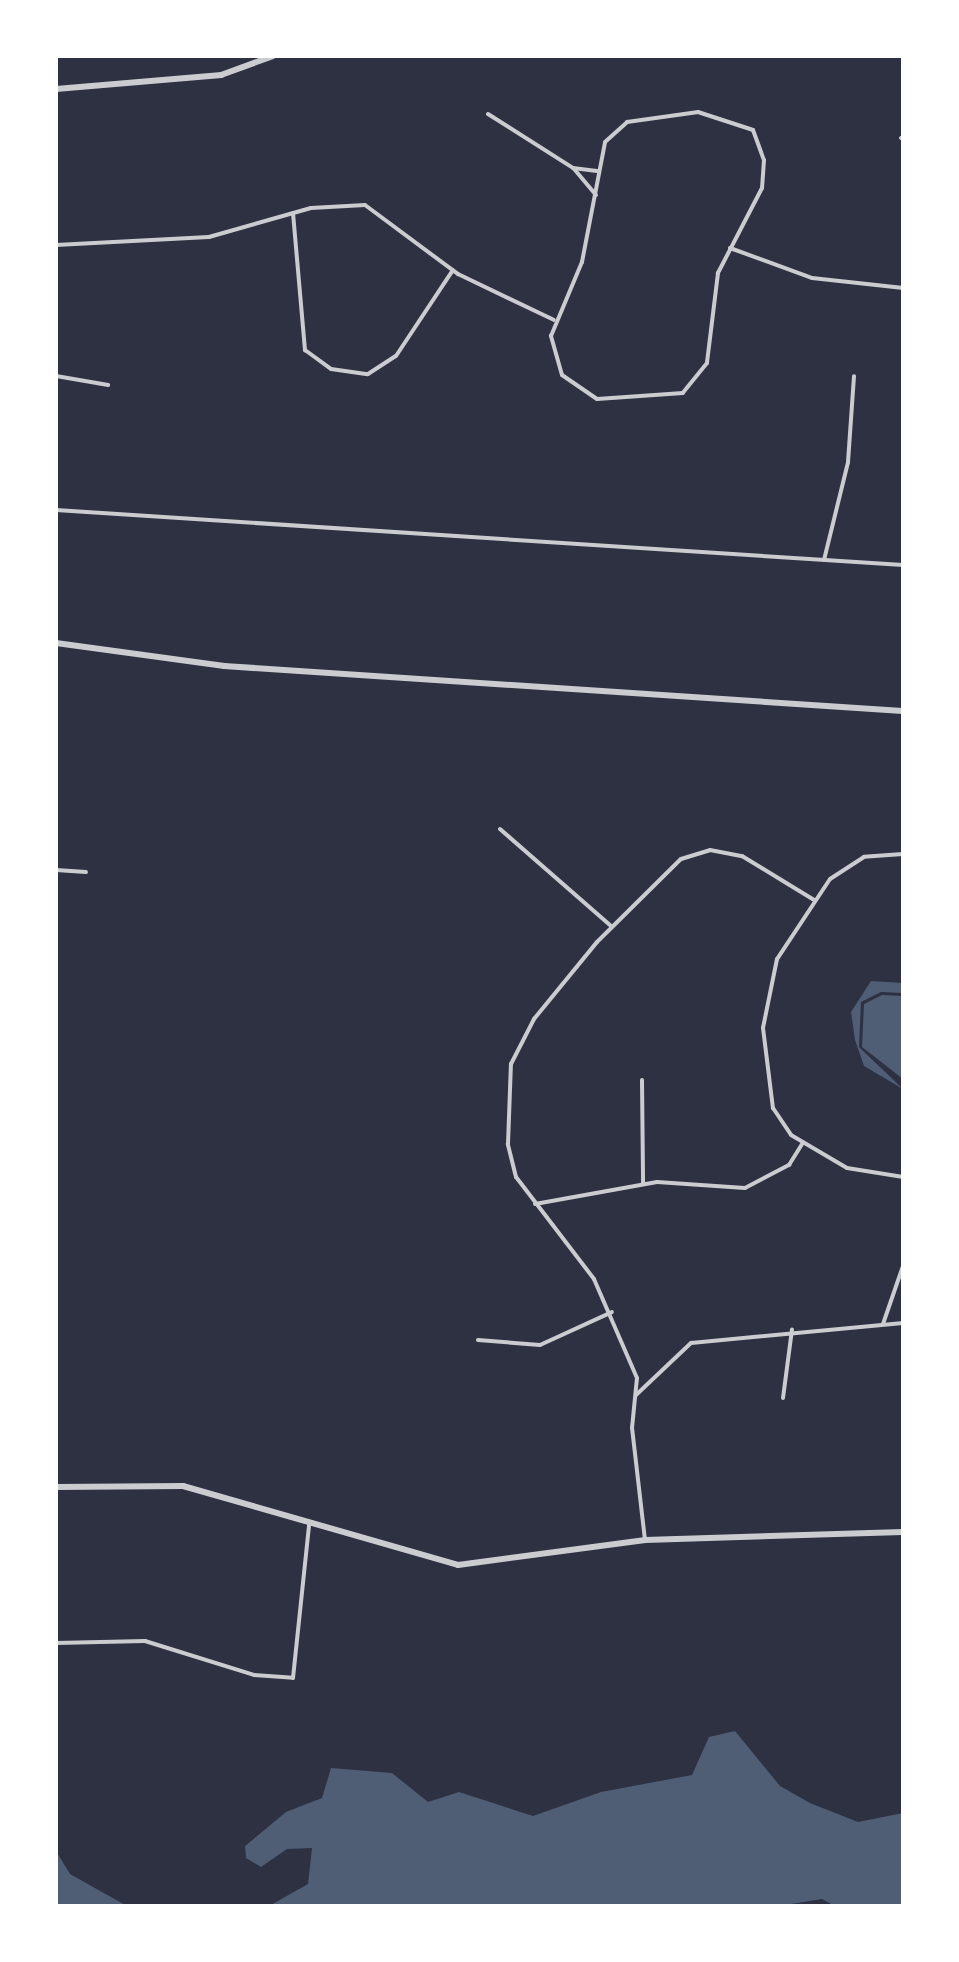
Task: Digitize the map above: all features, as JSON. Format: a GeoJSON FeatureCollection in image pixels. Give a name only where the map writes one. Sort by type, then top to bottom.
{"type":"FeatureCollection","features":[{"type":"Feature","properties":{"kind":"street"},"geometry":{"type":"LineString","coordinates":[[56,89],[221,75],[273,56]]}},
{"type":"Feature","properties":{"kind":"street"},"geometry":{"type":"LineString","coordinates":[[488,114],[573,168],[596,195]]}},
{"type":"Feature","properties":{"kind":"street"},"geometry":{"type":"LineString","coordinates":[[653,114],[708,114],[753,130],[763,148],[764,182],[718,273],[707,363],[683,393],[597,399],[559,369],[554,320],[582,262],[596,195],[610,133],[653,114]]}},
{"type":"Feature","properties":{"kind":"street"},"geometry":{"type":"LineString","coordinates":[[573,168],[600,171]]}},
{"type":"Feature","properties":{"kind":"street"},"geometry":{"type":"LineString","coordinates":[[56,245],[209,237],[293,213],[373,207],[453,270],[554,320]]}},
{"type":"Feature","properties":{"kind":"street"},"geometry":{"type":"LineString","coordinates":[[293,213],[305,350],[331,369],[368,374],[396,356],[453,270]]}},
{"type":"Feature","properties":{"kind":"street"},"geometry":{"type":"LineString","coordinates":[[730,248],[812,278],[903,288]]}},
{"type":"Feature","properties":{"kind":"street"},"geometry":{"type":"LineString","coordinates":[[56,376],[108,385]]}},
{"type":"Feature","properties":{"kind":"street"},"geometry":{"type":"LineString","coordinates":[[824,560],[848,462],[854,376]]}},
{"type":"Feature","properties":{"kind":"street"},"geometry":{"type":"LineString","coordinates":[[56,510],[903,565]]}},
{"type":"Feature","properties":{"kind":"street"},"geometry":{"type":"LineString","coordinates":[[56,643],[224,666],[903,711]]}},
{"type":"Feature","properties":{"kind":"street"},"geometry":{"type":"LineString","coordinates":[[500,829],[611,926]]}},
{"type":"Feature","properties":{"kind":"street"},"geometry":{"type":"LineString","coordinates":[[645,1540],[632,1428],[637,1378],[612,1312],[511,1165],[511,1064],[534,1019],[611,926],[664,871],[702,851],[753,860],[814,900]]}},
{"type":"Feature","properties":{"kind":"street"},"geometry":{"type":"LineString","coordinates":[[903,854],[851,862],[814,900],[777,959],[764,1008],[773,1108],[802,1144],[847,1168],[903,1177]]}},
{"type":"Feature","properties":{"kind":"street"},"geometry":{"type":"LineString","coordinates":[[56,870],[86,872]]}},
{"type":"Feature","properties":{"kind":"street"},"geometry":{"type":"LineString","coordinates":[[642,1080],[643,1184]]}},
{"type":"Feature","properties":{"kind":"street"},"geometry":{"type":"LineString","coordinates":[[535,1204],[643,1184],[745,1188],[789,1165],[802,1144]]}},
{"type":"Feature","properties":{"kind":"street"},"geometry":{"type":"LineString","coordinates":[[883,1324],[903,1266]]}},
{"type":"Feature","properties":{"kind":"street"},"geometry":{"type":"LineString","coordinates":[[478,1340],[540,1345],[612,1312]]}},
{"type":"Feature","properties":{"kind":"street"},"geometry":{"type":"LineString","coordinates":[[636,1395],[691,1343],[792,1330],[903,1323]]}},
{"type":"Feature","properties":{"kind":"street"},"geometry":{"type":"LineString","coordinates":[[783,1398],[792,1330]]}},
{"type":"Feature","properties":{"kind":"street"},"geometry":{"type":"LineString","coordinates":[[56,1487],[158,1483],[458,1565],[645,1540],[903,1532]]}},
{"type":"Feature","properties":{"kind":"street"},"geometry":{"type":"LineString","coordinates":[[56,1643],[145,1641],[246,1673],[293,1678],[309,1525]]}},
{"type":"Feature","properties":{"kind":"water"},"geometry":{"type":"Polygon","coordinates":[[[871,981],[903,983],[903,993],[881,992],[861,1002],[859,1047],[903,1089],[864,1066],[855,1040],[851,1012],[871,981]]]}},
{"type":"Feature","properties":{"kind":"water"},"geometry":{"type":"Polygon","coordinates":[[[882,995],[903,996],[903,1079],[862,1047],[864,1004],[882,995]]]}},
{"type":"Feature","properties":{"kind":"water"},"geometry":{"type":"Polygon","coordinates":[[[735,1731],[780,1786],[810,1803],[858,1822],[903,1813],[903,1906],[835,1906],[822,1899],[779,1906],[269,1906],[308,1884],[312,1848],[287,1849],[261,1867],[246,1858],[245,1846],[286,1812],[322,1798],[331,1768],[392,1773],[428,1802],[459,1792],[533,1816],[601,1792],[692,1775],[709,1737],[735,1731]]]}},
{"type":"Feature","properties":{"kind":"water"},"geometry":{"type":"Polygon","coordinates":[[[56,1851],[70,1874],[127,1906],[56,1906],[56,1851]]]}}]}
